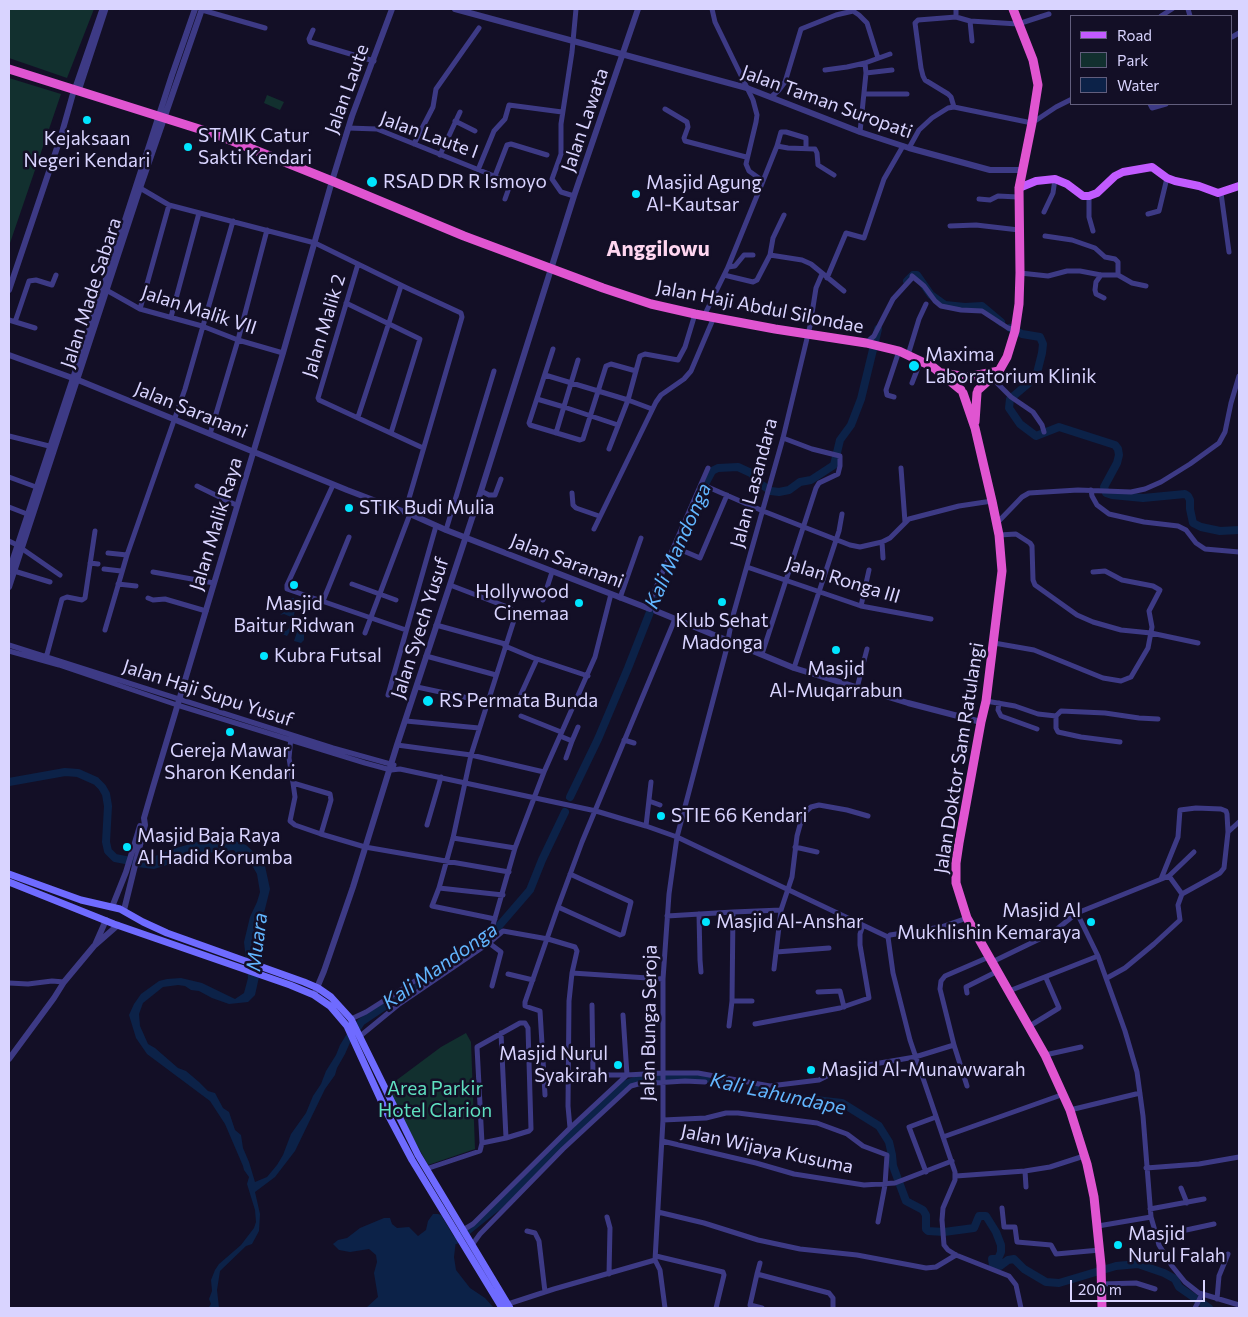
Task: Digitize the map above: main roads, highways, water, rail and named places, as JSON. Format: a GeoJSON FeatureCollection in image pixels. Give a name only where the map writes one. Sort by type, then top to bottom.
{"type":"FeatureCollection","features":[{"type":"Feature","properties":{"kind":"highway"},"geometry":{"type":"LineString","coordinates":[[942,373],[962,392],[970,396],[977,392],[999,371],[1007,357],[1015,331],[1019,304],[1020,273],[1019,193],[1038,85],[1036,72],[1013,9]]}},
{"type":"Feature","properties":{"kind":"highway","name":"Jalan Haji Abdul Silondae"},"geometry":{"type":"LineString","coordinates":[[9,69],[215,134],[332,180],[455,233],[552,270],[651,304],[775,329],[871,344],[921,360],[942,373]]}},
{"type":"Feature","properties":{"kind":"highway"},"geometry":{"type":"LineString","coordinates":[[962,392],[961,382],[969,377],[999,371]]}},
{"type":"Feature","properties":{"kind":"highway"},"geometry":{"type":"LineString","coordinates":[[942,373],[974,378],[979,383],[977,392]]}},
{"type":"Feature","properties":{"kind":"highway","name":"Jalan Doktor Sam Ratulangi"},"geometry":{"type":"LineString","coordinates":[[962,392],[975,428],[997,523],[1002,570],[986,700],[956,863],[958,891],[967,918],[1045,1055],[1070,1110],[1091,1179],[1098,1226],[1102,1275],[1102,1308]]}},
{"type":"Feature","properties":{"kind":"highway","name":"Jalan Doktor Sam Ratulangi"},"geometry":{"type":"LineString","coordinates":[[975,428],[977,392]]}},
{"type":"Feature","properties":{"kind":"main road"},"geometry":{"type":"LineString","coordinates":[[1019,193],[1036,181],[1054,179],[1067,184],[1083,196],[1089,196],[1097,193],[1118,174],[1152,166],[1167,178],[1221,193],[1239,186]]}},
{"type":"Feature","properties":{"kind":"main road"},"geometry":{"type":"LineString","coordinates":[[9,874],[81,900],[124,910],[143,922],[237,962]]}},
{"type":"Feature","properties":{"kind":"main road"},"geometry":{"type":"LineString","coordinates":[[9,882],[118,925],[268,973],[337,1002],[350,1022],[426,1169],[505,1307]]}},
{"type":"Feature","properties":{"kind":"main road"},"geometry":{"type":"LineString","coordinates":[[104,919],[108,906]]}},
{"type":"Feature","properties":{"kind":"main road"},"geometry":{"type":"LineString","coordinates":[[118,925],[123,918],[124,910]]}},
{"type":"Feature","properties":{"kind":"main road"},"geometry":{"type":"LineString","coordinates":[[358,1039],[385,1109],[400,1138],[461,1232]]}},
{"type":"Feature","properties":{"kind":"water"},"geometry":{"type":"Polygon","coordinates":[[[289,598],[294,598],[294,602],[299,606],[294,614],[296,621],[302,623],[304,640],[301,643],[294,641],[297,632],[295,628],[292,628],[287,636],[275,631],[276,620],[279,620],[284,631],[289,628],[291,617],[284,614],[280,615],[285,611],[284,604],[289,598]]]}},
{"type":"Feature","properties":{"kind":"water","name":"Muara"},"geometry":{"type":"Polygon","coordinates":[[[208,839],[232,840],[246,845],[265,866],[270,889],[260,929],[263,959],[255,995],[248,1002],[229,1004],[185,986],[163,987],[143,1003],[139,1014],[140,1026],[148,1044],[178,1068],[186,1071],[208,1091],[215,1093],[223,1108],[229,1112],[235,1130],[241,1135],[243,1148],[255,1182],[267,1177],[277,1165],[291,1134],[306,1113],[313,1096],[348,1032],[352,1038],[295,1151],[275,1177],[255,1192],[260,1214],[259,1231],[252,1244],[246,1246],[220,1271],[217,1290],[219,1308],[209,1307],[212,1291],[211,1280],[215,1270],[219,1264],[241,1245],[254,1228],[256,1222],[255,1210],[247,1184],[249,1177],[244,1170],[225,1124],[210,1101],[147,1054],[136,1038],[129,1015],[141,994],[159,981],[167,979],[181,978],[202,983],[235,999],[244,993],[248,978],[244,942],[250,917],[260,892],[257,874],[249,860],[236,854],[233,850],[206,853],[198,851],[190,856],[182,856],[167,865],[154,869],[137,867],[137,859],[155,856],[208,839]]]}},
{"type":"Feature","properties":{"kind":"water"},"geometry":{"type":"Polygon","coordinates":[[[433,1214],[441,1215],[456,1240],[454,1257],[456,1270],[470,1288],[485,1298],[494,1308],[366,1308],[378,1297],[374,1273],[377,1262],[376,1255],[369,1249],[350,1252],[339,1250],[333,1244],[338,1240],[347,1238],[360,1228],[384,1218],[390,1218],[392,1224],[397,1228],[409,1227],[418,1236],[426,1230],[428,1221],[433,1214]]]}},
{"type":"Feature","properties":{"kind":"waterway","name":"Kali Mandonga"},"geometry":{"type":"LineString","coordinates":[[907,281],[913,275],[917,275],[931,295],[945,305],[982,306],[1001,322]]}},
{"type":"Feature","properties":{"kind":"waterway","name":"Kali Mandonga"},"geometry":{"type":"LineString","coordinates":[[1010,328],[1022,334],[1040,337],[1043,344],[1036,377],[1010,399],[1009,408],[1020,424],[1036,436],[1059,427],[1115,445],[1119,455],[1117,463],[1104,487],[1106,493],[1143,498],[1185,494],[1190,500],[1193,523],[1201,527],[1220,531],[1239,530]]}},
{"type":"Feature","properties":{"kind":"waterway","name":"Kali Mandonga"},"geometry":{"type":"LineString","coordinates":[[696,501],[712,471],[718,468],[738,467],[751,473],[759,483],[771,491],[779,492],[789,490],[800,482],[811,480],[834,465],[840,440],[851,425],[861,399],[878,329]]}},
{"type":"Feature","properties":{"kind":"waterway","name":"Kali Mandonga"},"geometry":{"type":"LineString","coordinates":[[570,797],[598,739],[628,668],[658,587]]}},
{"type":"Feature","properties":{"kind":"waterway","name":"Muara"},"geometry":{"type":"LineString","coordinates":[[9,782],[65,772],[78,773],[96,781],[106,794],[108,806],[106,842],[108,851],[115,858],[136,862]]}},
{"type":"Feature","properties":{"kind":"waterway","name":"Kali Mandonga"},"geometry":{"type":"LineString","coordinates":[[354,1033],[361,1022],[492,934],[530,890],[565,812]]}},
{"type":"Feature","properties":{"kind":"waterway","name":"Kali Lahundape"},"geometry":{"type":"LineString","coordinates":[[456,1240],[497,1207],[626,1084],[637,1080],[677,1076],[725,1080]]}},
{"type":"Feature","properties":{"kind":"waterway","name":"Kali Lahundape"},"geometry":{"type":"LineString","coordinates":[[756,1086],[768,1089],[781,1096],[842,1103],[879,1126],[889,1142],[893,1166],[906,1201],[923,1210],[926,1215],[926,1229],[928,1231],[944,1232],[974,1228],[979,1216],[986,1216],[996,1232],[1001,1245],[998,1259],[992,1259],[993,1265],[1000,1266],[1008,1260],[1014,1259],[1024,1269],[1046,1282],[1059,1283],[1116,1266],[1138,1264],[1175,1279],[1179,1287],[1209,1308]]}},
{"type":"Feature","properties":{"kind":"place","name":"Kejaksaan Negeri Kendari"},"geometry":{"type":"Point","coordinates":[87,120]}},
{"type":"Feature","properties":{"kind":"place","name":"STMIK Catur Sakti Kendari"},"geometry":{"type":"Point","coordinates":[188,147]}},
{"type":"Feature","properties":{"kind":"place","name":"RSAD DR R Ismoyo"},"geometry":{"type":"Point","coordinates":[372,182]}},
{"type":"Feature","properties":{"kind":"place","name":"Masjid Agung Al-Kautsar"},"geometry":{"type":"Point","coordinates":[636,194]}},
{"type":"Feature","properties":{"kind":"place","name":"Maxima Laboratorium Klinik"},"geometry":{"type":"Point","coordinates":[914,366]}},
{"type":"Feature","properties":{"kind":"place","name":"STIK Budi Mulia"},"geometry":{"type":"Point","coordinates":[349,508]}},
{"type":"Feature","properties":{"kind":"place","name":"Masjid Baitur Ridwan"},"geometry":{"type":"Point","coordinates":[294,585]}},
{"type":"Feature","properties":{"kind":"place","name":"Klub Sehat Madonga"},"geometry":{"type":"Point","coordinates":[722,602]}},
{"type":"Feature","properties":{"kind":"place","name":"Hollywood Cinemaa"},"geometry":{"type":"Point","coordinates":[579,603]}},
{"type":"Feature","properties":{"kind":"place","name":"Masjid Al-Muqarrabun"},"geometry":{"type":"Point","coordinates":[836,650]}},
{"type":"Feature","properties":{"kind":"place","name":"Kubra Futsal"},"geometry":{"type":"Point","coordinates":[264,656]}},
{"type":"Feature","properties":{"kind":"place","name":"RS Permata Bunda"},"geometry":{"type":"Point","coordinates":[428,701]}},
{"type":"Feature","properties":{"kind":"place","name":"Gereja Mawar Sharon Kendari"},"geometry":{"type":"Point","coordinates":[230,732]}},
{"type":"Feature","properties":{"kind":"place","name":"STIE 66 Kendari"},"geometry":{"type":"Point","coordinates":[661,816]}},
{"type":"Feature","properties":{"kind":"place","name":"Masjid Baja Raya Al Hadid Korumba"},"geometry":{"type":"Point","coordinates":[127,847]}},
{"type":"Feature","properties":{"kind":"place","name":"Masjid Al-Anshar"},"geometry":{"type":"Point","coordinates":[706,922]}},
{"type":"Feature","properties":{"kind":"place","name":"Masjid Al Mukhlishin Kemaraya"},"geometry":{"type":"Point","coordinates":[1091,922]}},
{"type":"Feature","properties":{"kind":"place","name":"Masjid Nurul Syakirah"},"geometry":{"type":"Point","coordinates":[618,1065]}},
{"type":"Feature","properties":{"kind":"place","name":"Masjid Al-Munawwarah"},"geometry":{"type":"Point","coordinates":[811,1070]}},
{"type":"Feature","properties":{"kind":"place","name":"Masjid Nurul Falah"},"geometry":{"type":"Point","coordinates":[1118,1245]}},
{"type":"Feature","properties":{"kind":"district","name":"Anggilowu"},"geometry":{"type":"Point","coordinates":[658,249]}},
{"type":"Feature","properties":{"kind":"park label","name":"Area Parkir Hotel Clarion"},"geometry":{"type":"Point","coordinates":[435,1100]}}]}
